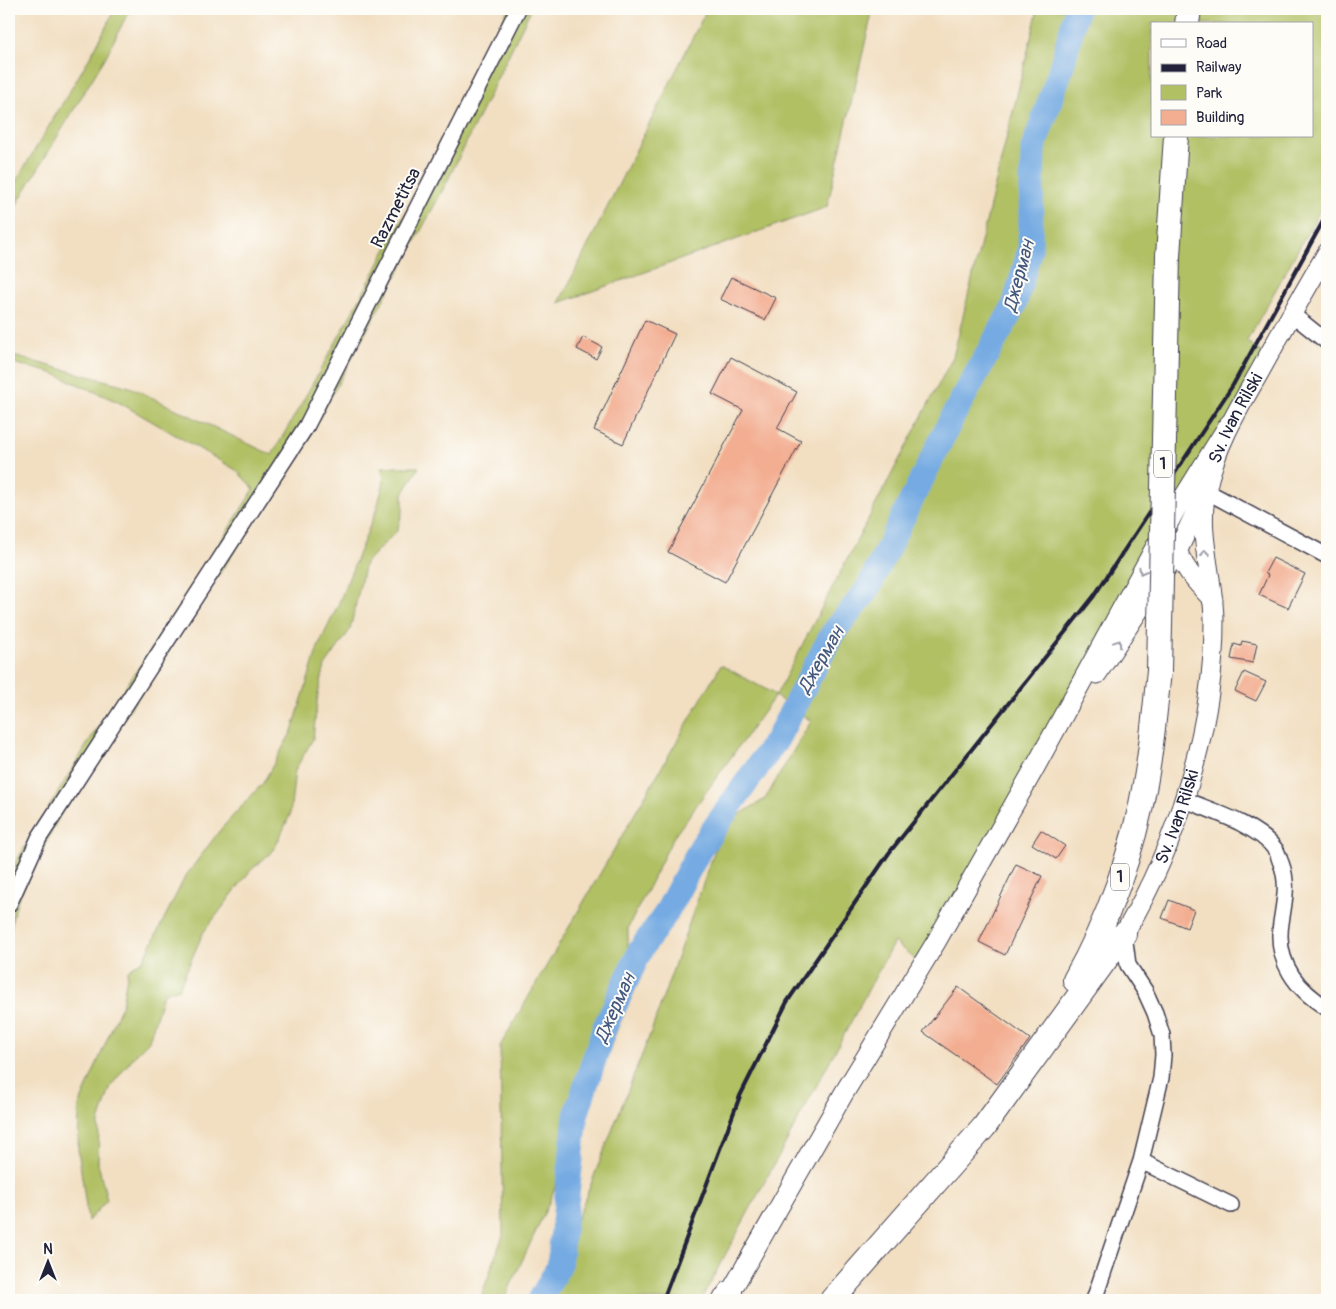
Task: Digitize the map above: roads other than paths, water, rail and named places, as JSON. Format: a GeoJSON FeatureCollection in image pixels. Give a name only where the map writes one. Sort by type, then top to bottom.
{"type":"FeatureCollection","features":[{"type":"Feature","properties":{"kind":"main road"},"geometry":{"type":"LineString","coordinates":[[1187,22],[1189,9]]}},
{"type":"Feature","properties":{"kind":"main road","name":"1"},"geometry":{"type":"LineString","coordinates":[[832,1300],[984,1127],[1027,1065],[1084,964],[1124,864],[1145,786],[1159,671],[1168,256],[1176,138]]}},
{"type":"Feature","properties":{"kind":"main road"},"geometry":{"type":"LineString","coordinates":[[1027,1065],[1124,934],[1116,933],[1111,929],[1108,922],[1108,906]]}},
{"type":"Feature","properties":{"kind":"main road"},"geometry":{"type":"LineString","coordinates":[[828,1300],[868,1258]]}},
{"type":"Feature","properties":{"kind":"street","name":"Razmetitsa"},"geometry":{"type":"LineString","coordinates":[[9,904],[39,838],[307,424],[518,9]]}},
{"type":"Feature","properties":{"kind":"street","name":"Sv. Ivan Rilski"},"geometry":{"type":"LineString","coordinates":[[1124,934],[1159,868],[1185,800],[1207,698],[1214,633],[1214,601],[1205,551],[1203,525],[1206,491],[1229,424],[1327,253]]}},
{"type":"Feature","properties":{"kind":"street"},"geometry":{"type":"LineString","coordinates":[[1292,314],[1327,342]]}},
{"type":"Feature","properties":{"kind":"street"},"geometry":{"type":"LineString","coordinates":[[728,1298],[844,1093],[936,942],[1033,771],[1175,511],[1229,424]]}},
{"type":"Feature","properties":{"kind":"street"},"geometry":{"type":"LineString","coordinates":[[1033,771],[1177,552],[1206,491],[1327,556]]}},
{"type":"Feature","properties":{"kind":"street"},"geometry":{"type":"LineString","coordinates":[[1175,511],[1174,533],[1177,552],[1214,601]]}},
{"type":"Feature","properties":{"kind":"street"},"geometry":{"type":"LineString","coordinates":[[1185,800],[1253,830],[1276,849],[1286,886],[1280,925],[1280,947],[1284,963],[1293,980],[1327,1008]]}},
{"type":"Feature","properties":{"kind":"street"},"geometry":{"type":"LineString","coordinates":[[1094,1300],[1140,1161],[1161,1078],[1163,1055],[1162,1035],[1145,991],[1128,964],[1124,934]]}},
{"type":"Feature","properties":{"kind":"street"},"geometry":{"type":"LineString","coordinates":[[1140,1161],[1231,1205]]}},
{"type":"Feature","properties":{"kind":"waterway","name":"Джерман"},"geometry":{"type":"LineString","coordinates":[[540,1300],[559,1266],[576,1115],[604,1029],[641,949],[665,915],[701,847],[777,739],[832,634],[867,590],[953,416],[1014,306],[1030,249],[1033,149],[1061,69],[1077,9]]}},
{"type":"Feature","properties":{"kind":"railway"},"geometry":{"type":"LineString","coordinates":[[663,1300],[740,1096],[787,1002],[889,853],[1094,596],[1233,385],[1327,214]]}}]}
